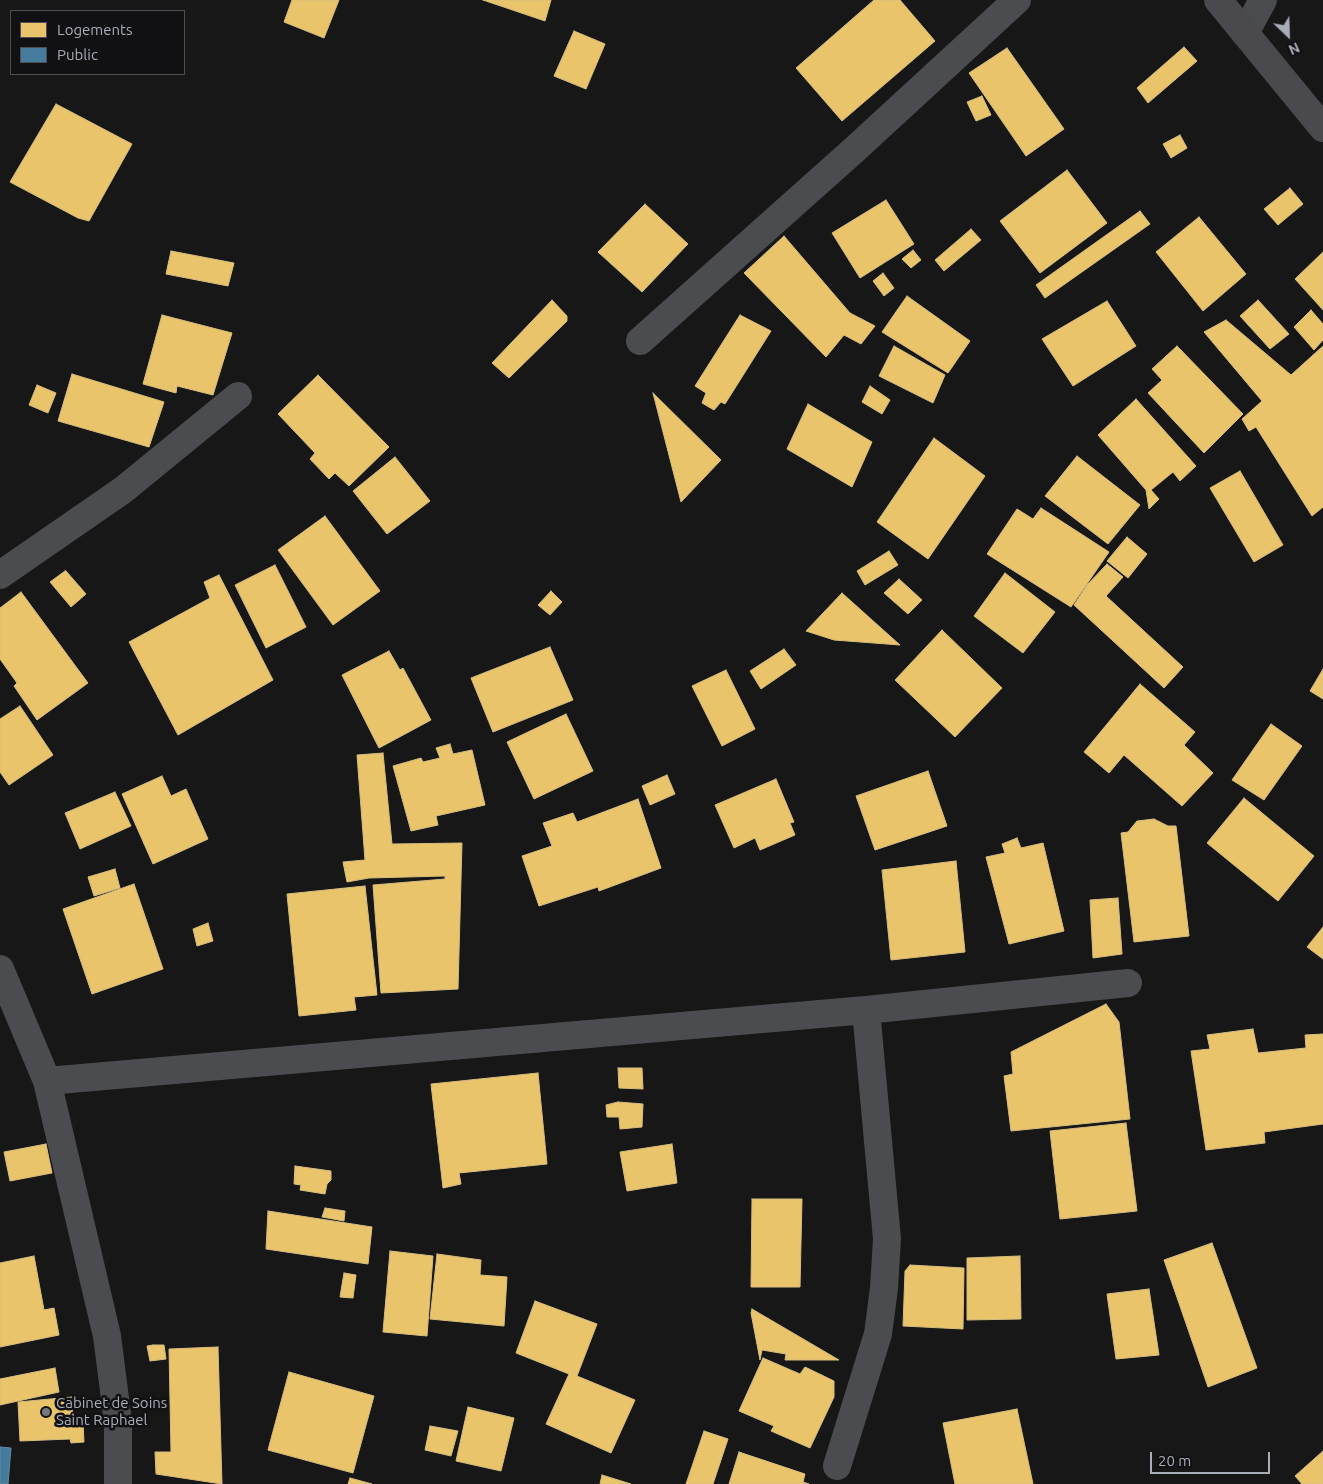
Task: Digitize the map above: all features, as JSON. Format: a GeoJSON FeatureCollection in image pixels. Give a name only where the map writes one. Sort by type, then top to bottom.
{"type":"FeatureCollection","features":[{"type":"Feature","properties":{"kind":"main road"},"geometry":{"type":"LineString","coordinates":[[1218,0],[1323,128]]}},
{"type":"Feature","properties":{"kind":"street"},"geometry":{"type":"LineString","coordinates":[[640,340],[854,150],[1017,0]]}},
{"type":"Feature","properties":{"kind":"street"},"geometry":{"type":"LineString","coordinates":[[1245,33],[1263,0]]}},
{"type":"Feature","properties":{"kind":"street"},"geometry":{"type":"LineString","coordinates":[[0,575],[123,490],[238,396]]}},
{"type":"Feature","properties":{"kind":"street"},"geometry":{"type":"LineString","coordinates":[[0,969],[47,1081],[107,1336],[118,1422],[118,1484]]}},
{"type":"Feature","properties":{"kind":"street"},"geometry":{"type":"LineString","coordinates":[[47,1081],[866,1010],[1128,983]]}},
{"type":"Feature","properties":{"kind":"street"},"geometry":{"type":"LineString","coordinates":[[836,1466],[878,1334],[888,1239],[866,1010]]}},
{"type":"Feature","properties":{"kind":"building: Logements"},"geometry":{"type":"Polygon","coordinates":[[[292,0],[339,0],[324,38],[284,22],[292,0]]]}},
{"type":"Feature","properties":{"kind":"building: Logements"},"geometry":{"type":"Polygon","coordinates":[[[483,0],[551,0],[545,21],[483,0]]]}},
{"type":"Feature","properties":{"kind":"building: Logements"},"geometry":{"type":"Polygon","coordinates":[[[874,0],[900,0],[935,41],[842,121],[796,68],[874,0]]]}},
{"type":"Feature","properties":{"kind":"building: Logements"},"geometry":{"type":"Polygon","coordinates":[[[574,31],[605,44],[586,89],[554,76],[574,31]]]}},
{"type":"Feature","properties":{"kind":"building: Logements"},"geometry":{"type":"Polygon","coordinates":[[[1184,47],[1197,61],[1148,103],[1137,88],[1184,47]]]}},
{"type":"Feature","properties":{"kind":"building: Logements"},"geometry":{"type":"Polygon","coordinates":[[[1007,48],[1064,129],[1026,156],[969,73],[1007,48]]]}},
{"type":"Feature","properties":{"kind":"building: Logements"},"geometry":{"type":"Polygon","coordinates":[[[982,96],[991,115],[976,121],[967,102],[982,96]]]}},
{"type":"Feature","properties":{"kind":"building: Logements"},"geometry":{"type":"Polygon","coordinates":[[[56,104],[132,144],[89,221],[78,218],[10,182],[56,104]]]}},
{"type":"Feature","properties":{"kind":"building: Logements"},"geometry":{"type":"Polygon","coordinates":[[[1180,135],[1187,148],[1171,158],[1163,144],[1180,135]]]}},
{"type":"Feature","properties":{"kind":"building: Logements"},"geometry":{"type":"Polygon","coordinates":[[[1067,170],[1107,223],[1040,273],[1000,221],[1067,170]]]}},
{"type":"Feature","properties":{"kind":"building: Logements"},"geometry":{"type":"Polygon","coordinates":[[[1290,188],[1303,204],[1278,225],[1264,209],[1290,188]]]}},
{"type":"Feature","properties":{"kind":"building: Logements"},"geometry":{"type":"Polygon","coordinates":[[[886,200],[914,244],[860,278],[832,233],[886,200]]]}},
{"type":"Feature","properties":{"kind":"building: Logements"},"geometry":{"type":"Polygon","coordinates":[[[645,204],[688,244],[642,292],[598,252],[645,204]]]}},
{"type":"Feature","properties":{"kind":"building: Logements"},"geometry":{"type":"Polygon","coordinates":[[[1140,211],[1150,224],[1045,298],[1036,285],[1140,211]]]}},
{"type":"Feature","properties":{"kind":"building: Logements"},"geometry":{"type":"Polygon","coordinates":[[[1199,217],[1246,274],[1203,311],[1156,252],[1199,217]]]}},
{"type":"Feature","properties":{"kind":"building: Logements"},"geometry":{"type":"Polygon","coordinates":[[[971,229],[981,240],[944,271],[935,260],[971,229]]]}},
{"type":"Feature","properties":{"kind":"building: Logements"},"geometry":{"type":"Polygon","coordinates":[[[784,236],[850,313],[875,326],[861,344],[844,335],[826,357],[744,273],[784,236]]]}},
{"type":"Feature","properties":{"kind":"building: Logements"},"geometry":{"type":"Polygon","coordinates":[[[913,250],[921,260],[911,268],[902,259],[913,250]]]}},
{"type":"Feature","properties":{"kind":"building: Logements"},"geometry":{"type":"Polygon","coordinates":[[[171,251],[234,263],[228,286],[166,274],[171,251]]]}},
{"type":"Feature","properties":{"kind":"building: Logements"},"geometry":{"type":"Polygon","coordinates":[[[1323,252],[1323,310],[1295,279],[1323,252]]]}},
{"type":"Feature","properties":{"kind":"building: Logements"},"geometry":{"type":"Polygon","coordinates":[[[883,273],[894,288],[884,296],[873,281],[883,273]]]}},
{"type":"Feature","properties":{"kind":"building: Logements"},"geometry":{"type":"Polygon","coordinates":[[[907,296],[970,341],[948,373],[882,332],[907,296]]]}},
{"type":"Feature","properties":{"kind":"building: Logements"},"geometry":{"type":"Polygon","coordinates":[[[552,300],[567,316],[567,321],[509,378],[492,363],[552,300]]]}},
{"type":"Feature","properties":{"kind":"building: Logements"},"geometry":{"type":"Polygon","coordinates":[[[1258,300],[1289,334],[1270,349],[1240,316],[1258,300]]]}},
{"type":"Feature","properties":{"kind":"building: Logements"},"geometry":{"type":"Polygon","coordinates":[[[1107,301],[1136,346],[1073,386],[1042,339],[1107,301]]]}},
{"type":"Feature","properties":{"kind":"building: Logements"},"geometry":{"type":"Polygon","coordinates":[[[1311,310],[1323,324],[1323,340],[1314,350],[1294,327],[1311,310]]]}},
{"type":"Feature","properties":{"kind":"building: Logements"},"geometry":{"type":"Polygon","coordinates":[[[162,315],[232,333],[213,395],[177,386],[176,393],[143,384],[162,315]]]}},
{"type":"Feature","properties":{"kind":"building: Logements"},"geometry":{"type":"Polygon","coordinates":[[[740,315],[771,331],[725,404],[721,402],[714,410],[702,403],[706,393],[695,386],[740,315]]]}},
{"type":"Feature","properties":{"kind":"building: Logements"},"geometry":{"type":"Polygon","coordinates":[[[1226,320],[1291,375],[1323,346],[1323,507],[1312,516],[1256,427],[1249,431],[1242,419],[1262,401],[1204,332],[1226,320]]]}},
{"type":"Feature","properties":{"kind":"building: Logements"},"geometry":{"type":"Polygon","coordinates":[[[894,346],[945,375],[933,403],[879,376],[894,346]]]}},
{"type":"Feature","properties":{"kind":"building: Logements"},"geometry":{"type":"Polygon","coordinates":[[[1177,346],[1243,414],[1204,453],[1148,393],[1162,380],[1152,369],[1177,346]]]}},
{"type":"Feature","properties":{"kind":"building: Logements"},"geometry":{"type":"Polygon","coordinates":[[[72,374],[164,402],[149,447],[58,421],[72,374]]]}},
{"type":"Feature","properties":{"kind":"building: Logements"},"geometry":{"type":"Polygon","coordinates":[[[318,375],[389,447],[349,486],[335,473],[329,479],[310,459],[315,453],[278,414],[318,375]]]}},
{"type":"Feature","properties":{"kind":"building: Logements"},"geometry":{"type":"Polygon","coordinates":[[[37,385],[56,393],[48,413],[29,405],[37,385]]]}},
{"type":"Feature","properties":{"kind":"building: Logements"},"geometry":{"type":"Polygon","coordinates":[[[870,386],[890,400],[882,414],[862,402],[870,386]]]}},
{"type":"Feature","properties":{"kind":"building: Logements"},"geometry":{"type":"Polygon","coordinates":[[[653,393],[721,460],[681,502],[653,393]]]}},
{"type":"Feature","properties":{"kind":"building: Logements"},"geometry":{"type":"Polygon","coordinates":[[[1136,399],[1196,466],[1180,481],[1173,472],[1151,490],[1159,499],[1149,509],[1146,490],[1098,435],[1136,399]]]}},
{"type":"Feature","properties":{"kind":"building: Logements"},"geometry":{"type":"Polygon","coordinates":[[[808,404],[872,442],[852,487],[787,449],[808,404]]]}},
{"type":"Feature","properties":{"kind":"building: Logements"},"geometry":{"type":"Polygon","coordinates":[[[934,438],[985,476],[928,559],[877,522],[934,438]]]}},
{"type":"Feature","properties":{"kind":"building: Logements"},"geometry":{"type":"Polygon","coordinates":[[[1077,456],[1140,505],[1108,544],[1045,496],[1077,456]]]}},
{"type":"Feature","properties":{"kind":"building: Logements"},"geometry":{"type":"Polygon","coordinates":[[[395,457],[430,501],[387,534],[353,491],[395,457]]]}},
{"type":"Feature","properties":{"kind":"building: Logements"},"geometry":{"type":"Polygon","coordinates":[[[1240,471],[1283,545],[1254,562],[1210,488],[1240,471]]]}},
{"type":"Feature","properties":{"kind":"building: Logements"},"geometry":{"type":"Polygon","coordinates":[[[1041,508],[1109,552],[1071,607],[987,554],[1017,509],[1033,519],[1041,508]]]}},
{"type":"Feature","properties":{"kind":"building: Logements"},"geometry":{"type":"Polygon","coordinates":[[[325,516],[380,591],[333,625],[278,550],[325,516]]]}},
{"type":"Feature","properties":{"kind":"building: Logements"},"geometry":{"type":"Polygon","coordinates":[[[1127,537],[1147,554],[1128,578],[1107,561],[1127,537]]]}},
{"type":"Feature","properties":{"kind":"building: Logements"},"geometry":{"type":"Polygon","coordinates":[[[889,551],[898,565],[865,585],[857,571],[889,551]]]}},
{"type":"Feature","properties":{"kind":"building: Logements"},"geometry":{"type":"Polygon","coordinates":[[[1107,564],[1123,577],[1106,596],[1183,667],[1164,688],[1074,605],[1087,585],[1107,564]]]}},
{"type":"Feature","properties":{"kind":"building: Logements"},"geometry":{"type":"Polygon","coordinates":[[[275,565],[306,627],[266,648],[235,585],[275,565]]]}},
{"type":"Feature","properties":{"kind":"building: Logements"},"geometry":{"type":"Polygon","coordinates":[[[65,571],[86,594],[71,607],[50,582],[65,571]]]}},
{"type":"Feature","properties":{"kind":"building: Logements"},"geometry":{"type":"Polygon","coordinates":[[[1005,573],[1055,612],[1023,653],[974,616],[1005,573]]]}},
{"type":"Feature","properties":{"kind":"building: Logements"},"geometry":{"type":"Polygon","coordinates":[[[219,575],[273,680],[178,735],[129,642],[210,598],[204,582],[219,575]]]}},
{"type":"Feature","properties":{"kind":"building: Logements"},"geometry":{"type":"Polygon","coordinates":[[[899,579],[922,600],[908,614],[884,593],[899,579]]]}},
{"type":"Feature","properties":{"kind":"building: Logements"},"geometry":{"type":"Polygon","coordinates":[[[551,591],[562,602],[550,615],[538,605],[551,591]]]}},
{"type":"Feature","properties":{"kind":"building: Logements"},"geometry":{"type":"Polygon","coordinates":[[[21,592],[88,683],[37,720],[14,686],[17,683],[0,659],[0,608],[21,592]]]}},
{"type":"Feature","properties":{"kind":"building: Logements"},"geometry":{"type":"Polygon","coordinates":[[[842,593],[900,645],[834,640],[806,631],[842,593]]]}},
{"type":"Feature","properties":{"kind":"building: Logements"},"geometry":{"type":"Polygon","coordinates":[[[942,630],[1002,688],[955,737],[895,680],[942,630]]]}},
{"type":"Feature","properties":{"kind":"building: Logements"},"geometry":{"type":"Polygon","coordinates":[[[550,647],[573,700],[493,732],[471,678],[550,647]]]}},
{"type":"Feature","properties":{"kind":"building: Logements"},"geometry":{"type":"Polygon","coordinates":[[[784,649],[796,665],[761,689],[750,671],[784,649]]]}},
{"type":"Feature","properties":{"kind":"building: Logements"},"geometry":{"type":"Polygon","coordinates":[[[389,651],[400,670],[403,668],[431,720],[379,748],[342,675],[389,651]]]}},
{"type":"Feature","properties":{"kind":"building: Logements"},"geometry":{"type":"Polygon","coordinates":[[[1323,669],[1323,699],[1310,691],[1323,669]]]}},
{"type":"Feature","properties":{"kind":"building: Logements"},"geometry":{"type":"Polygon","coordinates":[[[726,670],[755,729],[722,746],[692,686],[726,670]]]}},
{"type":"Feature","properties":{"kind":"building: Logements"},"geometry":{"type":"Polygon","coordinates":[[[1140,684],[1195,732],[1184,745],[1213,773],[1182,806],[1124,755],[1109,773],[1084,752],[1140,684]]]}},
{"type":"Feature","properties":{"kind":"building: Logements"},"geometry":{"type":"Polygon","coordinates":[[[20,706],[53,755],[9,785],[0,772],[0,719],[20,706]]]}},
{"type":"Feature","properties":{"kind":"building: Logements"},"geometry":{"type":"Polygon","coordinates":[[[566,714],[593,771],[534,799],[507,742],[566,714]]]}},
{"type":"Feature","properties":{"kind":"building: Logements"},"geometry":{"type":"Polygon","coordinates":[[[1271,724],[1302,746],[1264,800],[1232,780],[1271,724]]]}},
{"type":"Feature","properties":{"kind":"building: Logements"},"geometry":{"type":"Polygon","coordinates":[[[450,744],[453,754],[472,750],[485,805],[436,816],[438,825],[411,831],[393,766],[421,758],[423,762],[440,758],[436,748],[450,744]]]}},
{"type":"Feature","properties":{"kind":"building: Logements"},"geometry":{"type":"Polygon","coordinates":[[[383,753],[392,844],[462,843],[458,989],[381,993],[373,885],[445,879],[445,876],[369,878],[347,882],[343,862],[365,860],[357,755],[383,753]]]}},
{"type":"Feature","properties":{"kind":"building: Logements"},"geometry":{"type":"Polygon","coordinates":[[[928,771],[947,826],[875,850],[856,796],[928,771]]]}},
{"type":"Feature","properties":{"kind":"building: Logements"},"geometry":{"type":"Polygon","coordinates":[[[667,775],[675,794],[650,805],[642,786],[667,775]]]}},
{"type":"Feature","properties":{"kind":"building: Logements"},"geometry":{"type":"Polygon","coordinates":[[[162,776],[171,796],[186,789],[208,839],[153,864],[122,794],[162,776]]]}},
{"type":"Feature","properties":{"kind":"building: Logements"},"geometry":{"type":"Polygon","coordinates":[[[776,779],[794,822],[790,823],[795,835],[760,850],[755,838],[734,848],[715,805],[776,779]]]}},
{"type":"Feature","properties":{"kind":"building: Logements"},"geometry":{"type":"Polygon","coordinates":[[[115,792],[131,826],[80,849],[65,813],[115,792]]]}},
{"type":"Feature","properties":{"kind":"building: Logements"},"geometry":{"type":"Polygon","coordinates":[[[1244,798],[1314,856],[1278,901],[1207,843],[1244,798]]]}},
{"type":"Feature","properties":{"kind":"building: Logements"},"geometry":{"type":"Polygon","coordinates":[[[638,799],[661,868],[599,891],[598,887],[539,906],[522,856],[552,846],[543,823],[573,813],[577,822],[638,799]]]}},
{"type":"Feature","properties":{"kind":"building: Logements"},"geometry":{"type":"Polygon","coordinates":[[[1154,819],[1168,826],[1176,826],[1189,936],[1134,942],[1121,833],[1128,832],[1137,821],[1154,819]]]}},
{"type":"Feature","properties":{"kind":"building: Logements"},"geometry":{"type":"Polygon","coordinates":[[[1017,838],[1021,848],[1043,843],[1064,931],[1009,944],[986,857],[1005,853],[1002,844],[1017,838]]]}},
{"type":"Feature","properties":{"kind":"building: Logements"},"geometry":{"type":"Polygon","coordinates":[[[956,861],[965,952],[891,960],[882,870],[956,861]]]}},
{"type":"Feature","properties":{"kind":"building: Logements"},"geometry":{"type":"Polygon","coordinates":[[[115,869],[120,888],[94,896],[88,877],[115,869]]]}},
{"type":"Feature","properties":{"kind":"building: Logements"},"geometry":{"type":"Polygon","coordinates":[[[134,884],[163,969],[92,994],[63,909],[134,884]]]}},
{"type":"Feature","properties":{"kind":"building: Logements"},"geometry":{"type":"Polygon","coordinates":[[[365,886],[377,995],[354,997],[356,1010],[299,1016],[287,894],[365,886]]]}},
{"type":"Feature","properties":{"kind":"building: Logements"},"geometry":{"type":"Polygon","coordinates":[[[1118,898],[1122,954],[1093,958],[1090,900],[1118,898]]]}},
{"type":"Feature","properties":{"kind":"building: Logements"},"geometry":{"type":"Polygon","coordinates":[[[208,923],[213,941],[197,946],[193,929],[208,923]]]}},
{"type":"Feature","properties":{"kind":"building: Logements"},"geometry":{"type":"Polygon","coordinates":[[[1323,927],[1323,959],[1307,947],[1323,927]]]}},
{"type":"Feature","properties":{"kind":"building: Logements"},"geometry":{"type":"Polygon","coordinates":[[[1106,1004],[1119,1022],[1130,1119],[1011,1131],[1004,1076],[1013,1074],[1011,1052],[1106,1004]]]}},
{"type":"Feature","properties":{"kind":"building: Logements"},"geometry":{"type":"Polygon","coordinates":[[[1253,1029],[1258,1053],[1306,1048],[1305,1035],[1323,1034],[1323,1124],[1264,1132],[1265,1143],[1206,1150],[1191,1051],[1210,1049],[1207,1035],[1253,1029]]]}},
{"type":"Feature","properties":{"kind":"building: Logements"},"geometry":{"type":"Polygon","coordinates":[[[618,1068],[642,1068],[643,1089],[619,1088],[618,1068]]]}},
{"type":"Feature","properties":{"kind":"building: Logements"},"geometry":{"type":"Polygon","coordinates":[[[538,1073],[547,1164],[459,1173],[461,1184],[443,1188],[431,1084],[538,1073]]]}},
{"type":"Feature","properties":{"kind":"building: Logements"},"geometry":{"type":"Polygon","coordinates":[[[618,1102],[643,1104],[642,1127],[620,1129],[619,1117],[607,1117],[606,1105],[618,1102]]]}},
{"type":"Feature","properties":{"kind":"building: Logements"},"geometry":{"type":"Polygon","coordinates":[[[1126,1123],[1137,1211],[1060,1219],[1050,1131],[1126,1123]]]}},
{"type":"Feature","properties":{"kind":"building: Logements"},"geometry":{"type":"Polygon","coordinates":[[[46,1144],[52,1173],[10,1181],[4,1152],[46,1144]]]}},
{"type":"Feature","properties":{"kind":"building: Logements"},"geometry":{"type":"Polygon","coordinates":[[[672,1144],[677,1183],[627,1191],[620,1152],[672,1144]]]}},
{"type":"Feature","properties":{"kind":"building: Logements"},"geometry":{"type":"Polygon","coordinates":[[[295,1166],[331,1171],[331,1180],[327,1184],[325,1194],[300,1190],[301,1185],[294,1184],[295,1166]]]}},
{"type":"Feature","properties":{"kind":"building: Logements"},"geometry":{"type":"Polygon","coordinates":[[[752,1199],[802,1199],[800,1287],[751,1287],[752,1199]]]}},
{"type":"Feature","properties":{"kind":"building: Logements"},"geometry":{"type":"Polygon","coordinates":[[[325,1208],[345,1211],[344,1221],[322,1217],[325,1208]]]}},
{"type":"Feature","properties":{"kind":"building: Logements"},"geometry":{"type":"Polygon","coordinates":[[[268,1211],[372,1227],[368,1264],[266,1249],[268,1211]]]}},
{"type":"Feature","properties":{"kind":"building: Logements"},"geometry":{"type":"Polygon","coordinates":[[[1212,1243],[1257,1368],[1208,1387],[1164,1260],[1212,1243]]]}},
{"type":"Feature","properties":{"kind":"building: Logements"},"geometry":{"type":"Polygon","coordinates":[[[390,1251],[433,1256],[427,1336],[383,1332],[390,1251]]]}},
{"type":"Feature","properties":{"kind":"building: Logements"},"geometry":{"type":"Polygon","coordinates":[[[437,1254],[481,1260],[480,1275],[507,1277],[504,1326],[430,1319],[437,1254]]]}},
{"type":"Feature","properties":{"kind":"building: Logements"},"geometry":{"type":"Polygon","coordinates":[[[34,1256],[44,1310],[54,1308],[59,1335],[0,1347],[0,1263],[34,1256]]]}},
{"type":"Feature","properties":{"kind":"building: Logements"},"geometry":{"type":"Polygon","coordinates":[[[1020,1256],[1021,1319],[967,1320],[967,1258],[1020,1256]]]}},
{"type":"Feature","properties":{"kind":"building: Logements"},"geometry":{"type":"Polygon","coordinates":[[[910,1265],[964,1268],[963,1329],[903,1326],[905,1271],[910,1265]]]}},
{"type":"Feature","properties":{"kind":"building: Logements"},"geometry":{"type":"Polygon","coordinates":[[[344,1273],[356,1275],[353,1298],[340,1297],[344,1273]]]}},
{"type":"Feature","properties":{"kind":"building: Logements"},"geometry":{"type":"Polygon","coordinates":[[[1149,1289],[1159,1355],[1116,1359],[1107,1294],[1149,1289]]]}},
{"type":"Feature","properties":{"kind":"building: Logements"},"geometry":{"type":"Polygon","coordinates":[[[535,1301],[597,1324],[577,1376],[635,1400],[611,1453],[546,1424],[569,1374],[516,1353],[535,1301]]]}},
{"type":"Feature","properties":{"kind":"building: Logements"},"geometry":{"type":"Polygon","coordinates":[[[752,1309],[839,1360],[785,1360],[786,1354],[762,1350],[760,1360],[751,1313],[752,1309]]]}},
{"type":"Feature","properties":{"kind":"building: Logements"},"geometry":{"type":"Polygon","coordinates":[[[164,1345],[166,1359],[150,1361],[147,1346],[164,1345]]]}},
{"type":"Feature","properties":{"kind":"building: Logements"},"geometry":{"type":"Polygon","coordinates":[[[218,1347],[222,1484],[156,1474],[155,1452],[171,1452],[169,1349],[218,1347]]]}},
{"type":"Feature","properties":{"kind":"building: Logements"},"geometry":{"type":"Polygon","coordinates":[[[763,1358],[800,1374],[805,1367],[834,1381],[834,1397],[810,1448],[771,1431],[774,1426],[739,1411],[763,1358]]]}},
{"type":"Feature","properties":{"kind":"building: Logements"},"geometry":{"type":"Polygon","coordinates":[[[55,1368],[59,1392],[0,1405],[0,1379],[55,1368]]]}},
{"type":"Feature","properties":{"kind":"building: Logements"},"geometry":{"type":"Polygon","coordinates":[[[289,1372],[374,1396],[353,1473],[268,1450],[289,1372]]]}},
{"type":"Feature","properties":{"kind":"building: Logements","name":"Cabinet de Soins Saint Raphael"},"geometry":{"type":"Polygon","coordinates":[[[72,1397],[73,1423],[83,1422],[84,1442],[71,1443],[70,1439],[20,1441],[18,1402],[72,1397]]]}},
{"type":"Feature","properties":{"kind":"building: Logements"},"geometry":{"type":"Polygon","coordinates":[[[468,1407],[514,1418],[501,1471],[456,1461],[468,1407]]]}},
{"type":"Feature","properties":{"kind":"building: Logements"},"geometry":{"type":"Polygon","coordinates":[[[1017,1409],[1033,1484],[955,1484],[943,1423],[1017,1409]]]}},
{"type":"Feature","properties":{"kind":"building: Logements"},"geometry":{"type":"Polygon","coordinates":[[[430,1426],[458,1431],[451,1456],[425,1450],[430,1426]]]}},
{"type":"Feature","properties":{"kind":"building: Logements"},"geometry":{"type":"Polygon","coordinates":[[[704,1431],[728,1439],[713,1484],[686,1484],[704,1431]]]}},
{"type":"Feature","properties":{"kind":"building: Logements"},"geometry":{"type":"Polygon","coordinates":[[[1323,1451],[1323,1484],[1302,1484],[1295,1476],[1323,1451]]]}},
{"type":"Feature","properties":{"kind":"building: Logements"},"geometry":{"type":"Polygon","coordinates":[[[739,1452],[805,1474],[803,1482],[809,1484],[729,1484],[739,1452]]]}},
{"type":"Feature","properties":{"kind":"building: Logements"},"geometry":{"type":"Polygon","coordinates":[[[602,1475],[631,1484],[600,1484],[602,1475]]]}},
{"type":"Feature","properties":{"kind":"building: Logements"},"geometry":{"type":"Polygon","coordinates":[[[350,1478],[372,1484],[348,1484],[350,1478]]]}},
{"type":"Feature","properties":{"kind":"building: Public"},"geometry":{"type":"Polygon","coordinates":[[[0,1447],[11,1448],[8,1484],[0,1484],[0,1447]]]}},
{"type":"Feature","properties":{"kind":"place","name":"Cabinet de Soins Saint Raphael"},"geometry":{"type":"Point","coordinates":[46,1412]}}]}
